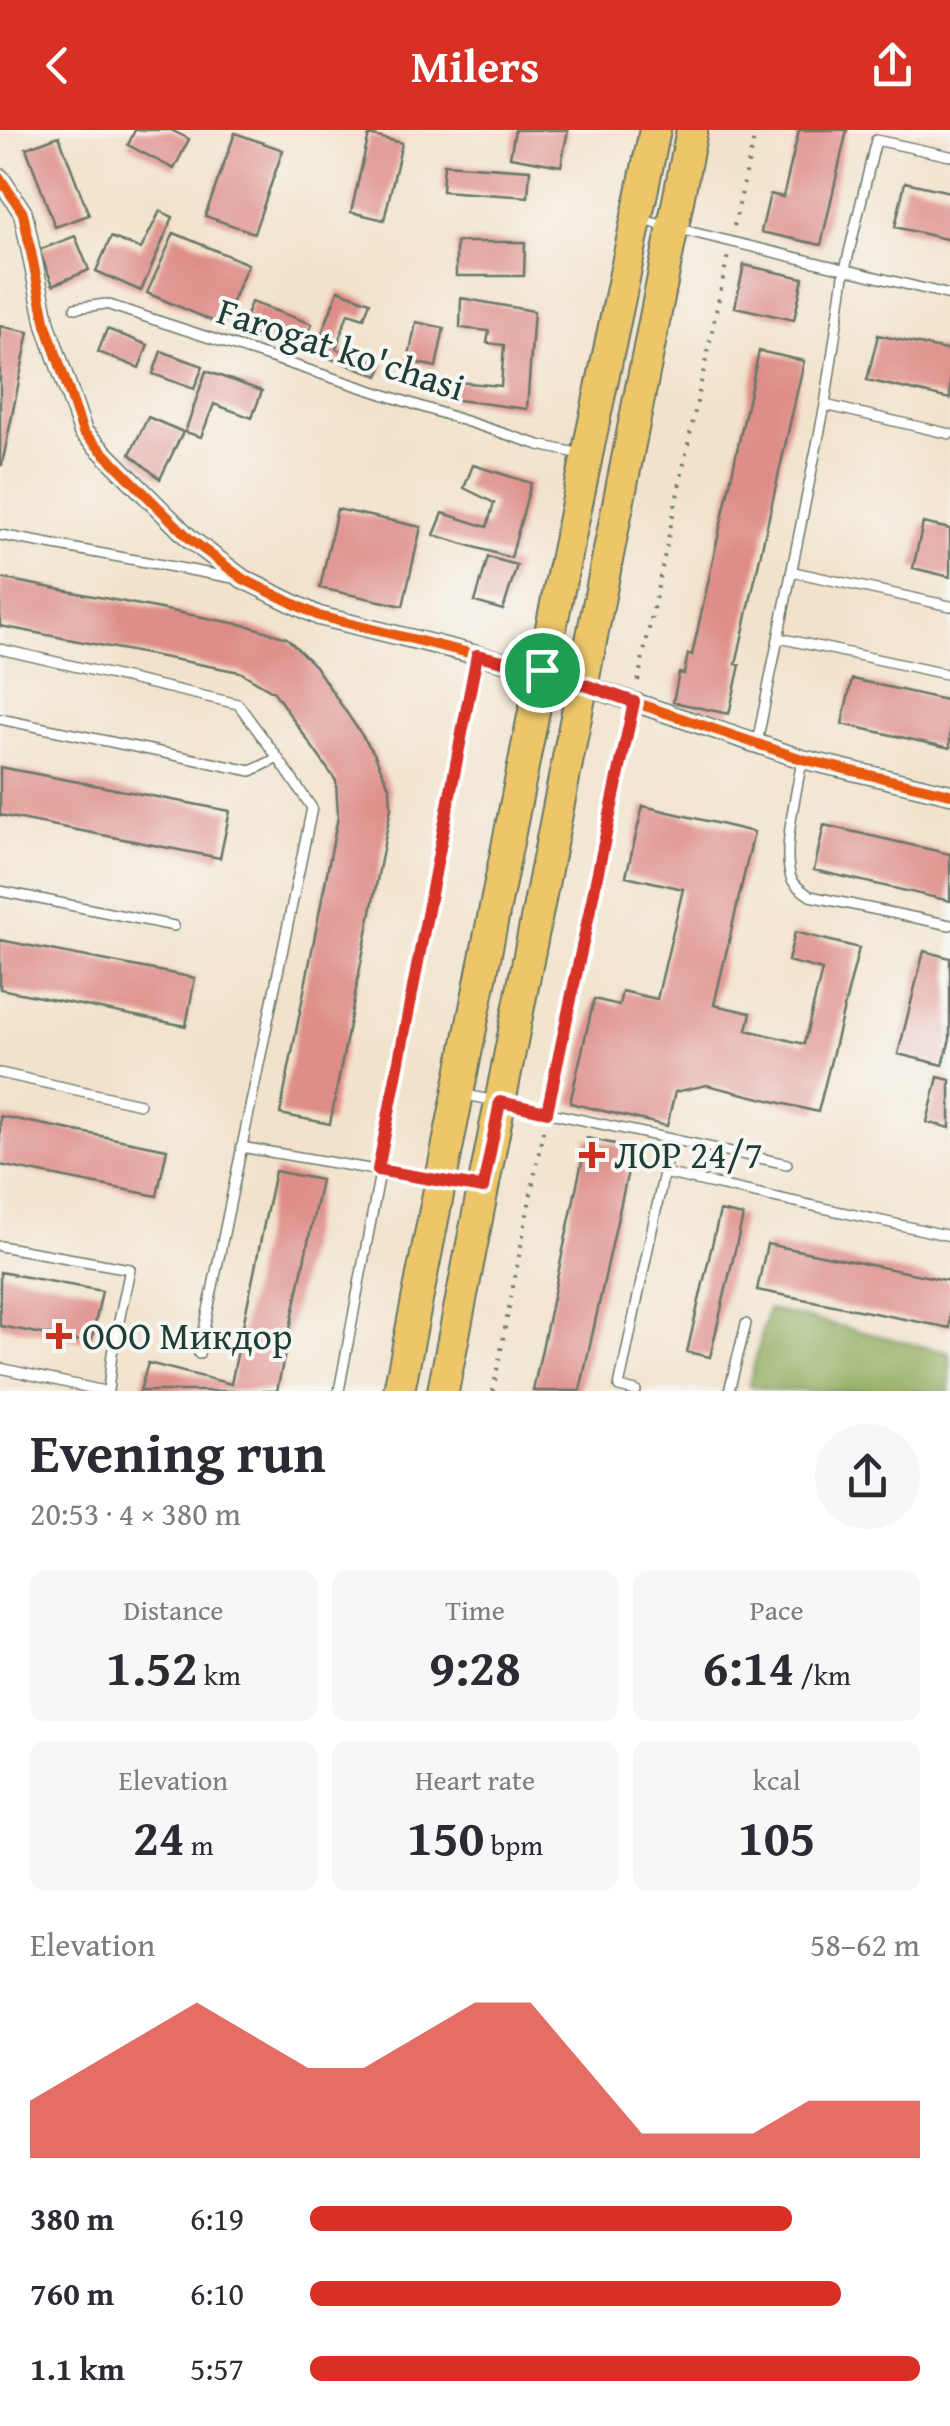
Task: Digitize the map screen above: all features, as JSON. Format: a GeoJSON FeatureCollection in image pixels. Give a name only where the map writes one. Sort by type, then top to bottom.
{"type":"FeatureCollection","features":[{"type":"Feature","properties":{"kind":"main road"},"geometry":{"type":"LineString","coordinates":[[399,1391],[542,670],[656,130]]}},
{"type":"Feature","properties":{"kind":"main road"},"geometry":{"type":"LineString","coordinates":[[443,1391],[692,130]]}},
{"type":"Feature","properties":{"kind":"street"},"geometry":{"type":"LineString","coordinates":[[0,178],[23,214],[46,326],[83,432],[190,539],[243,579],[319,616],[542,670],[802,759],[950,794]]}},
{"type":"Feature","properties":{"kind":"lane"},"geometry":{"type":"LineString","coordinates":[[757,745],[825,405],[845,270],[877,135],[950,156]]}},
{"type":"Feature","properties":{"kind":"lane"},"geometry":{"type":"LineString","coordinates":[[637,219],[950,295]]}},
{"type":"Feature","properties":{"kind":"lane","name":"Farogat ko'chasi"},"geometry":{"type":"LineString","coordinates":[[75,308],[106,304],[539,445],[588,455]]}},
{"type":"Feature","properties":{"kind":"lane"},"geometry":{"type":"LineString","coordinates":[[825,405],[950,434]]}},
{"type":"Feature","properties":{"kind":"lane"},"geometry":{"type":"LineString","coordinates":[[0,535],[243,579]]}},
{"type":"Feature","properties":{"kind":"lane"},"geometry":{"type":"LineString","coordinates":[[794,572],[950,606]]}},
{"type":"Feature","properties":{"kind":"lane"},"geometry":{"type":"LineString","coordinates":[[779,638],[950,675]]}},
{"type":"Feature","properties":{"kind":"lane"},"geometry":{"type":"LineString","coordinates":[[0,649],[238,704],[312,808],[199,1354]]}},
{"type":"Feature","properties":{"kind":"lane"},"geometry":{"type":"LineString","coordinates":[[339,1391],[477,655]]}},
{"type":"Feature","properties":{"kind":"lane"},"geometry":{"type":"LineString","coordinates":[[0,719],[252,771],[278,758]]}},
{"type":"Feature","properties":{"kind":"lane"},"geometry":{"type":"LineString","coordinates":[[802,759],[788,855],[793,881],[800,890],[810,896],[950,925]]}},
{"type":"Feature","properties":{"kind":"lane"},"geometry":{"type":"LineString","coordinates":[[0,891],[174,926]]}},
{"type":"Feature","properties":{"kind":"lane"},"geometry":{"type":"LineString","coordinates":[[0,1072],[140,1104]]}},
{"type":"Feature","properties":{"kind":"lane"},"geometry":{"type":"LineString","coordinates":[[459,1093],[788,1164]]}},
{"type":"Feature","properties":{"kind":"lane"},"geometry":{"type":"LineString","coordinates":[[636,1391],[619,1387],[672,1139]]}},
{"type":"Feature","properties":{"kind":"lane"},"geometry":{"type":"LineString","coordinates":[[241,1147],[483,1188]]}},
{"type":"Feature","properties":{"kind":"lane"},"geometry":{"type":"LineString","coordinates":[[664,1173],[950,1236]]}},
{"type":"Feature","properties":{"kind":"lane"},"geometry":{"type":"LineString","coordinates":[[0,1246],[130,1269],[106,1391],[0,1368]]}},
{"type":"Feature","properties":{"kind":"lane"},"geometry":{"type":"LineString","coordinates":[[729,1391],[746,1324]]}},
{"type":"Feature","properties":{"kind":"path"},"geometry":{"type":"LineString","coordinates":[[492,1391],[547,1112],[756,130]]}},
{"type":"Feature","properties":{"kind":"green space"},"geometry":{"type":"Polygon","coordinates":[[[768,1309],[950,1353],[950,1391],[773,1391],[749,1385],[768,1309]]]}},
{"type":"Feature","properties":{"kind":"building"},"geometry":{"type":"Polygon","coordinates":[[[135,130],[171,130],[189,139],[174,169],[128,145],[135,130]]]}},
{"type":"Feature","properties":{"kind":"building"},"geometry":{"type":"Polygon","coordinates":[[[515,130],[568,130],[561,166],[510,157],[515,130]]]}},
{"type":"Feature","properties":{"kind":"building"},"geometry":{"type":"Polygon","coordinates":[[[799,130],[847,130],[821,245],[761,232],[770,194],[783,197],[799,130]]]}},
{"type":"Feature","properties":{"kind":"building"},"geometry":{"type":"Polygon","coordinates":[[[235,133],[283,150],[254,233],[205,216],[235,133]]]}},
{"type":"Feature","properties":{"kind":"building"},"geometry":{"type":"Polygon","coordinates":[[[369,135],[402,143],[384,220],[351,212],[369,135]]]}},
{"type":"Feature","properties":{"kind":"building"},"geometry":{"type":"Polygon","coordinates":[[[59,136],[89,215],[55,227],[26,148],[59,136]]]}},
{"type":"Feature","properties":{"kind":"building"},"geometry":{"type":"Polygon","coordinates":[[[444,164],[530,170],[528,197],[442,191],[444,164]]]}},
{"type":"Feature","properties":{"kind":"building"},"geometry":{"type":"Polygon","coordinates":[[[905,182],[950,192],[950,240],[895,227],[905,182]]]}},
{"type":"Feature","properties":{"kind":"building"},"geometry":{"type":"Polygon","coordinates":[[[160,211],[173,217],[141,291],[96,271],[111,237],[141,249],[160,211]]]}},
{"type":"Feature","properties":{"kind":"building"},"geometry":{"type":"Polygon","coordinates":[[[174,233],[248,264],[222,325],[147,293],[174,233]]]}},
{"type":"Feature","properties":{"kind":"building"},"geometry":{"type":"Polygon","coordinates":[[[75,236],[89,270],[53,285],[39,250],[75,236]]]}},
{"type":"Feature","properties":{"kind":"building"},"geometry":{"type":"Polygon","coordinates":[[[456,242],[525,242],[524,276],[456,276],[456,242]]]}},
{"type":"Feature","properties":{"kind":"building"},"geometry":{"type":"Polygon","coordinates":[[[744,265],[803,278],[794,320],[735,307],[744,265]]]}},
{"type":"Feature","properties":{"kind":"building"},"geometry":{"type":"Polygon","coordinates":[[[338,290],[370,302],[364,318],[348,313],[336,349],[383,365],[378,376],[315,353],[338,290]]]}},
{"type":"Feature","properties":{"kind":"building"},"geometry":{"type":"Polygon","coordinates":[[[461,298],[534,311],[527,409],[442,398],[446,381],[501,386],[504,345],[487,343],[489,331],[460,328],[461,298]]]}},
{"type":"Feature","properties":{"kind":"building"},"geometry":{"type":"Polygon","coordinates":[[[251,302],[312,324],[302,352],[241,331],[251,302]]]}},
{"type":"Feature","properties":{"kind":"building"},"geometry":{"type":"Polygon","coordinates":[[[416,322],[444,328],[436,367],[408,361],[416,322]]]}},
{"type":"Feature","properties":{"kind":"building"},"geometry":{"type":"Polygon","coordinates":[[[0,326],[29,332],[2,465],[0,465],[0,326]]]}},
{"type":"Feature","properties":{"kind":"building"},"geometry":{"type":"Polygon","coordinates":[[[107,329],[148,345],[139,368],[98,352],[107,329]]]}},
{"type":"Feature","properties":{"kind":"building"},"geometry":{"type":"Polygon","coordinates":[[[878,335],[950,351],[950,399],[867,380],[878,335]]]}},
{"type":"Feature","properties":{"kind":"building"},"geometry":{"type":"Polygon","coordinates":[[[161,351],[203,366],[194,389],[153,374],[161,351]]]}},
{"type":"Feature","properties":{"kind":"building"},"geometry":{"type":"Polygon","coordinates":[[[759,351],[804,361],[736,664],[740,665],[729,714],[673,702],[679,673],[684,674],[688,654],[692,655],[759,351]]]}},
{"type":"Feature","properties":{"kind":"building"},"geometry":{"type":"Polygon","coordinates":[[[206,371],[262,391],[252,418],[214,404],[201,437],[185,432],[206,371]]]}},
{"type":"Feature","properties":{"kind":"building"},"geometry":{"type":"Polygon","coordinates":[[[148,417],[183,432],[160,479],[130,454],[148,417]]]}},
{"type":"Feature","properties":{"kind":"building"},"geometry":{"type":"Polygon","coordinates":[[[473,465],[531,483],[511,558],[434,535],[443,513],[487,527],[494,503],[464,488],[473,465]]]}},
{"type":"Feature","properties":{"kind":"building"},"geometry":{"type":"Polygon","coordinates":[[[337,509],[421,527],[403,606],[320,588],[337,509]]]}},
{"type":"Feature","properties":{"kind":"building"},"geometry":{"type":"Polygon","coordinates":[[[923,523],[950,529],[950,577],[913,568],[923,523]]]}},
{"type":"Feature","properties":{"kind":"building"},"geometry":{"type":"Polygon","coordinates":[[[488,557],[517,565],[503,610],[475,602],[488,557]]]}},
{"type":"Feature","properties":{"kind":"building"},"geometry":{"type":"Polygon","coordinates":[[[0,578],[249,626],[287,638],[315,666],[374,753],[390,789],[391,808],[330,1124],[280,1114],[338,817],[336,781],[274,692],[240,672],[0,626],[0,578]]]}},
{"type":"Feature","properties":{"kind":"building"},"geometry":{"type":"Polygon","coordinates":[[[852,679],[950,701],[950,748],[842,724],[852,679]]]}},
{"type":"Feature","properties":{"kind":"building"},"geometry":{"type":"Polygon","coordinates":[[[0,767],[230,811],[220,858],[0,815],[0,767]]]}},
{"type":"Feature","properties":{"kind":"building"},"geometry":{"type":"Polygon","coordinates":[[[643,806],[754,832],[714,1005],[751,1013],[747,1030],[804,1044],[822,970],[788,961],[795,932],[859,948],[818,1112],[707,1085],[675,1092],[667,1126],[570,1103],[594,999],[619,1005],[622,991],[657,999],[683,889],[626,876],[643,806]]]}},
{"type":"Feature","properties":{"kind":"building"},"geometry":{"type":"Polygon","coordinates":[[[824,825],[950,854],[950,901],[814,870],[824,825]]]}},
{"type":"Feature","properties":{"kind":"building"},"geometry":{"type":"Polygon","coordinates":[[[0,940],[195,978],[186,1026],[0,989],[0,940]]]}},
{"type":"Feature","properties":{"kind":"building"},"geometry":{"type":"Polygon","coordinates":[[[924,951],[950,958],[950,1039],[943,1065],[898,1054],[924,951]]]}},
{"type":"Feature","properties":{"kind":"building"},"geometry":{"type":"Polygon","coordinates":[[[938,1077],[950,1080],[950,1128],[927,1122],[938,1077]]]}},
{"type":"Feature","properties":{"kind":"building"},"geometry":{"type":"Polygon","coordinates":[[[0,1116],[167,1149],[157,1196],[0,1165],[0,1116]]]}},
{"type":"Feature","properties":{"kind":"building"},"geometry":{"type":"Polygon","coordinates":[[[587,1138],[633,1148],[580,1391],[533,1391],[587,1138]]]}},
{"type":"Feature","properties":{"kind":"building"},"geometry":{"type":"Polygon","coordinates":[[[275,1171],[321,1180],[277,1391],[140,1391],[148,1363],[231,1384],[275,1171]]]}},
{"type":"Feature","properties":{"kind":"building"},"geometry":{"type":"Polygon","coordinates":[[[720,1211],[743,1216],[710,1357],[687,1352],[720,1211]]]}},
{"type":"Feature","properties":{"kind":"building"},"geometry":{"type":"Polygon","coordinates":[[[767,1244],[950,1281],[950,1328],[757,1290],[767,1244]]]}},
{"type":"Feature","properties":{"kind":"building"},"geometry":{"type":"Polygon","coordinates":[[[0,1272],[102,1291],[91,1343],[0,1326],[0,1272]]]}},
{"type":"Feature","properties":{"kind":"cycle path"},"geometry":{"type":"LineString","coordinates":[[0,178],[23,213],[46,325],[83,432],[190,539],[243,579],[319,616],[542,671],[802,759],[950,794]]}},
{"type":"Feature","properties":{"kind":"place","name":"ЛОР 24/7"},"geometry":{"type":"Point","coordinates":[592,1155]}},
{"type":"Feature","properties":{"kind":"place","name":"ООО Микдор"},"geometry":{"type":"Point","coordinates":[59,1336]}},
{"type":"Feature","properties":{"kind":"route"},"geometry":{"type":"LineString","coordinates":[[477,655],[542,670],[634,702],[547,1112],[500,1102],[483,1188],[378,1170],[477,655]]}}]}
